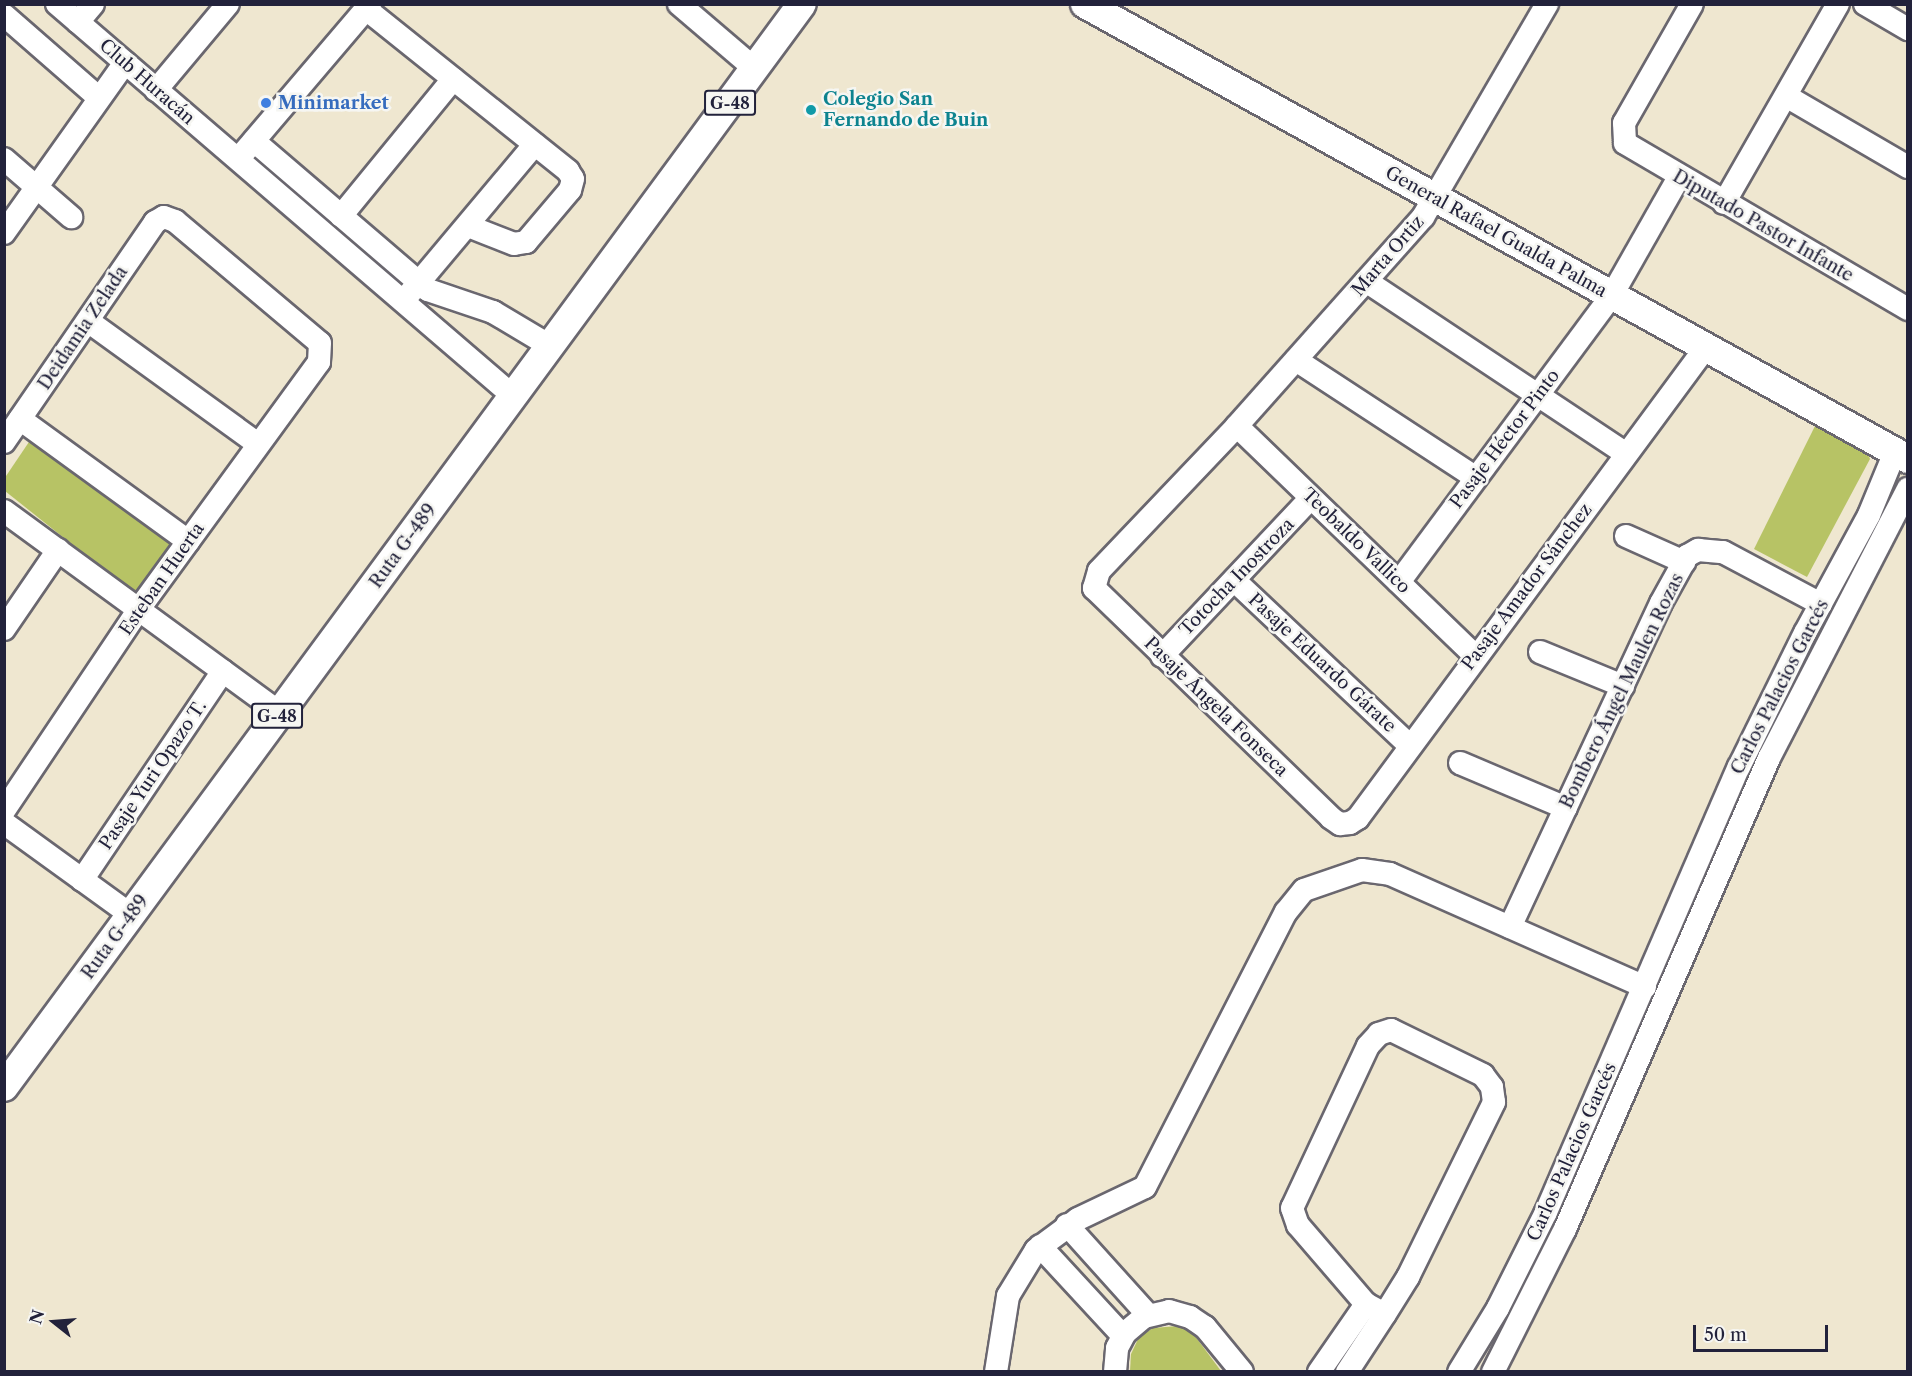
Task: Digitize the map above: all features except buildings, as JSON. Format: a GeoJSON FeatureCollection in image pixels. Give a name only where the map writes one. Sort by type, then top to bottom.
{"type":"FeatureCollection","features":[{"type":"Feature","properties":{"kind":"main road","name":"Ruta G-489"},"geometry":{"type":"LineString","coordinates":[[4,1087],[802,4]]}},
{"type":"Feature","properties":{"kind":"main road","name":"General Rafael Gualda Palma"},"geometry":{"type":"LineString","coordinates":[[1085,4],[1901,456]]}},
{"type":"Feature","properties":{"kind":"street","name":"Club Huracán"},"geometry":{"type":"LineString","coordinates":[[57,4],[513,396]]}},
{"type":"Feature","properties":{"kind":"street"},"geometry":{"type":"LineString","coordinates":[[78,22],[93,4]]}},
{"type":"Feature","properties":{"kind":"street"},"geometry":{"type":"LineString","coordinates":[[156,90],[228,4]]}},
{"type":"Feature","properties":{"kind":"street"},"geometry":{"type":"LineString","coordinates":[[679,4],[755,69]]}},
{"type":"Feature","properties":{"kind":"street","name":"Marta Ortiz"},"geometry":{"type":"LineString","coordinates":[[1093,583],[1098,570],[1237,426],[1366,281],[1435,199],[1547,4]]}},
{"type":"Feature","properties":{"kind":"street","name":"Diputado Pastor Infante"},"geometry":{"type":"LineString","coordinates":[[1692,4],[1624,123],[1623,138],[1632,150],[1908,309]]}},
{"type":"Feature","properties":{"kind":"street"},"geometry":{"type":"LineString","coordinates":[[1724,203],[1838,4]]}},
{"type":"Feature","properties":{"kind":"street"},"geometry":{"type":"LineString","coordinates":[[1865,4],[1908,29]]}},
{"type":"Feature","properties":{"kind":"street"},"geometry":{"type":"LineString","coordinates":[[237,159],[368,7],[568,171],[573,180],[570,190],[526,242],[514,244],[468,226]]}},
{"type":"Feature","properties":{"kind":"street"},"geometry":{"type":"LineString","coordinates":[[4,15],[98,97]]}},
{"type":"Feature","properties":{"kind":"street"},"geometry":{"type":"LineString","coordinates":[[4,233],[98,97],[125,63]]}},
{"type":"Feature","properties":{"kind":"street"},"geometry":{"type":"LineString","coordinates":[[341,216],[453,79]]}},
{"type":"Feature","properties":{"kind":"street"},"geometry":{"type":"LineString","coordinates":[[1786,96],[1908,167]]}},
{"type":"Feature","properties":{"kind":"street"},"geometry":{"type":"LineString","coordinates":[[254,141],[437,295],[499,314],[550,346]]}},
{"type":"Feature","properties":{"kind":"street"},"geometry":{"type":"LineString","coordinates":[[404,302],[535,144]]}},
{"type":"Feature","properties":{"kind":"street"},"geometry":{"type":"LineString","coordinates":[[4,159],[71,217]]}},
{"type":"Feature","properties":{"kind":"street","name":"Pasaje Héctor Pinto"},"geometry":{"type":"LineString","coordinates":[[1399,582],[1612,295],[1679,177]]}},
{"type":"Feature","properties":{"kind":"street","name":"Deidamia Zelada"},"geometry":{"type":"LineString","coordinates":[[4,442],[155,222],[164,217],[175,220],[316,338],[322,349]]}},
{"type":"Feature","properties":{"kind":"street"},"geometry":{"type":"LineString","coordinates":[[1366,281],[1626,454]]}},
{"type":"Feature","properties":{"kind":"street"},"geometry":{"type":"LineString","coordinates":[[88,321],[258,444]]}},
{"type":"Feature","properties":{"kind":"street","name":"Pasaje Amador Sánchez"},"geometry":{"type":"LineString","coordinates":[[1345,824],[1358,818],[1706,347]]}},
{"type":"Feature","properties":{"kind":"street","name":"Esteban Huerta"},"geometry":{"type":"LineString","coordinates":[[4,811],[139,609],[319,362],[322,349]]}},
{"type":"Feature","properties":{"kind":"street"},"geometry":{"type":"LineString","coordinates":[[1296,360],[1476,478]]}},
{"type":"Feature","properties":{"kind":"street"},"geometry":{"type":"LineString","coordinates":[[20,419],[188,542]]}},
{"type":"Feature","properties":{"kind":"street","name":"Teobaldo Vallico"},"geometry":{"type":"LineString","coordinates":[[1237,426],[1476,656]]}},
{"type":"Feature","properties":{"kind":"street","name":"Carlos Palacios Garcés"},"geometry":{"type":"LineString","coordinates":[[1459,1371],[1498,1308],[1546,1212],[1744,756],[1821,604],[1901,456]]}},
{"type":"Feature","properties":{"kind":"street","name":"Carlos Palacios Garcés"},"geometry":{"type":"LineString","coordinates":[[1493,1371],[1564,1229],[1769,758],[1908,489]]}},
{"type":"Feature","properties":{"kind":"street","name":"Totocha Inostroza"},"geometry":{"type":"LineString","coordinates":[[1162,656],[1311,498]]}},
{"type":"Feature","properties":{"kind":"street"},"geometry":{"type":"LineString","coordinates":[[4,511],[280,712]]}},
{"type":"Feature","properties":{"kind":"street"},"geometry":{"type":"LineString","coordinates":[[1626,536],[1684,562]]}},
{"type":"Feature","properties":{"kind":"street"},"geometry":{"type":"LineString","coordinates":[[4,629],[58,550]]}},
{"type":"Feature","properties":{"kind":"street","name":"Bombero Ángel Maulen Rozas"},"geometry":{"type":"LineString","coordinates":[[1510,927],[1684,562],[1698,550],[1723,552],[1821,604]]}},
{"type":"Feature","properties":{"kind":"street","name":"Pasaje Eduardo Gárate"},"geometry":{"type":"LineString","coordinates":[[1234,579],[1410,746]]}},
{"type":"Feature","properties":{"kind":"street","name":"Pasaje Ángela Fonseca"},"geometry":{"type":"LineString","coordinates":[[1093,583],[1099,596],[1331,818],[1345,824]]}},
{"type":"Feature","properties":{"kind":"street"},"geometry":{"type":"LineString","coordinates":[[1540,652],[1623,686]]}},
{"type":"Feature","properties":{"kind":"street","name":"Pasaje Yuri Opazo T."},"geometry":{"type":"LineString","coordinates":[[82,879],[223,671]]}},
{"type":"Feature","properties":{"kind":"street"},"geometry":{"type":"LineString","coordinates":[[1460,763],[1566,808]]}},
{"type":"Feature","properties":{"kind":"street"},"geometry":{"type":"LineString","coordinates":[[4,823],[131,915]]}},
{"type":"Feature","properties":{"kind":"street"},"geometry":{"type":"LineString","coordinates":[[996,1371],[1008,1296],[1040,1246],[1067,1225],[1145,1188],[1286,912],[1304,890],[1362,870],[1390,874],[1645,987]]}},
{"type":"Feature","properties":{"kind":"street"},"geometry":{"type":"LineString","coordinates":[[1671,926],[1693,936]]}},
{"type":"Feature","properties":{"kind":"street"},"geometry":{"type":"LineString","coordinates":[[1347,1371],[1376,1309],[1457,1184],[1488,1118],[1494,1095],[1483,1076],[1394,1030],[1379,1034],[1368,1046],[1292,1208],[1298,1225],[1376,1309]]}},
{"type":"Feature","properties":{"kind":"street"},"geometry":{"type":"LineString","coordinates":[[1067,1225],[1148,1315]]}},
{"type":"Feature","properties":{"kind":"street"},"geometry":{"type":"LineString","coordinates":[[1040,1246],[1123,1336]]}},
{"type":"Feature","properties":{"kind":"street"},"geometry":{"type":"LineString","coordinates":[[1319,1371],[1376,1309]]}},
{"type":"Feature","properties":{"kind":"street"},"geometry":{"type":"LineString","coordinates":[[1115,1371],[1115,1357],[1123,1336],[1148,1315],[1169,1311],[1198,1321],[1242,1371]]}},
{"type":"Feature","properties":{"kind":"green space"},"geometry":{"type":"Polygon","coordinates":[[[1817,422],[1865,448],[1870,459],[1807,577],[1754,549],[1817,422]]]}},
{"type":"Feature","properties":{"kind":"green space"},"geometry":{"type":"Polygon","coordinates":[[[33,436],[177,541],[138,597],[5,491],[4,479],[33,436]]]}},
{"type":"Feature","properties":{"kind":"green space"},"geometry":{"type":"Polygon","coordinates":[[[1178,1326],[1192,1332],[1221,1371],[1130,1371],[1131,1354],[1139,1337],[1153,1328],[1178,1326]]]}},
{"type":"Feature","properties":{"kind":"place","name":"Minimarket"},"geometry":{"type":"Point","coordinates":[266,103]}},
{"type":"Feature","properties":{"kind":"place","name":"Colegio San Fernando de Buin"},"geometry":{"type":"Point","coordinates":[811,110]}}]}
